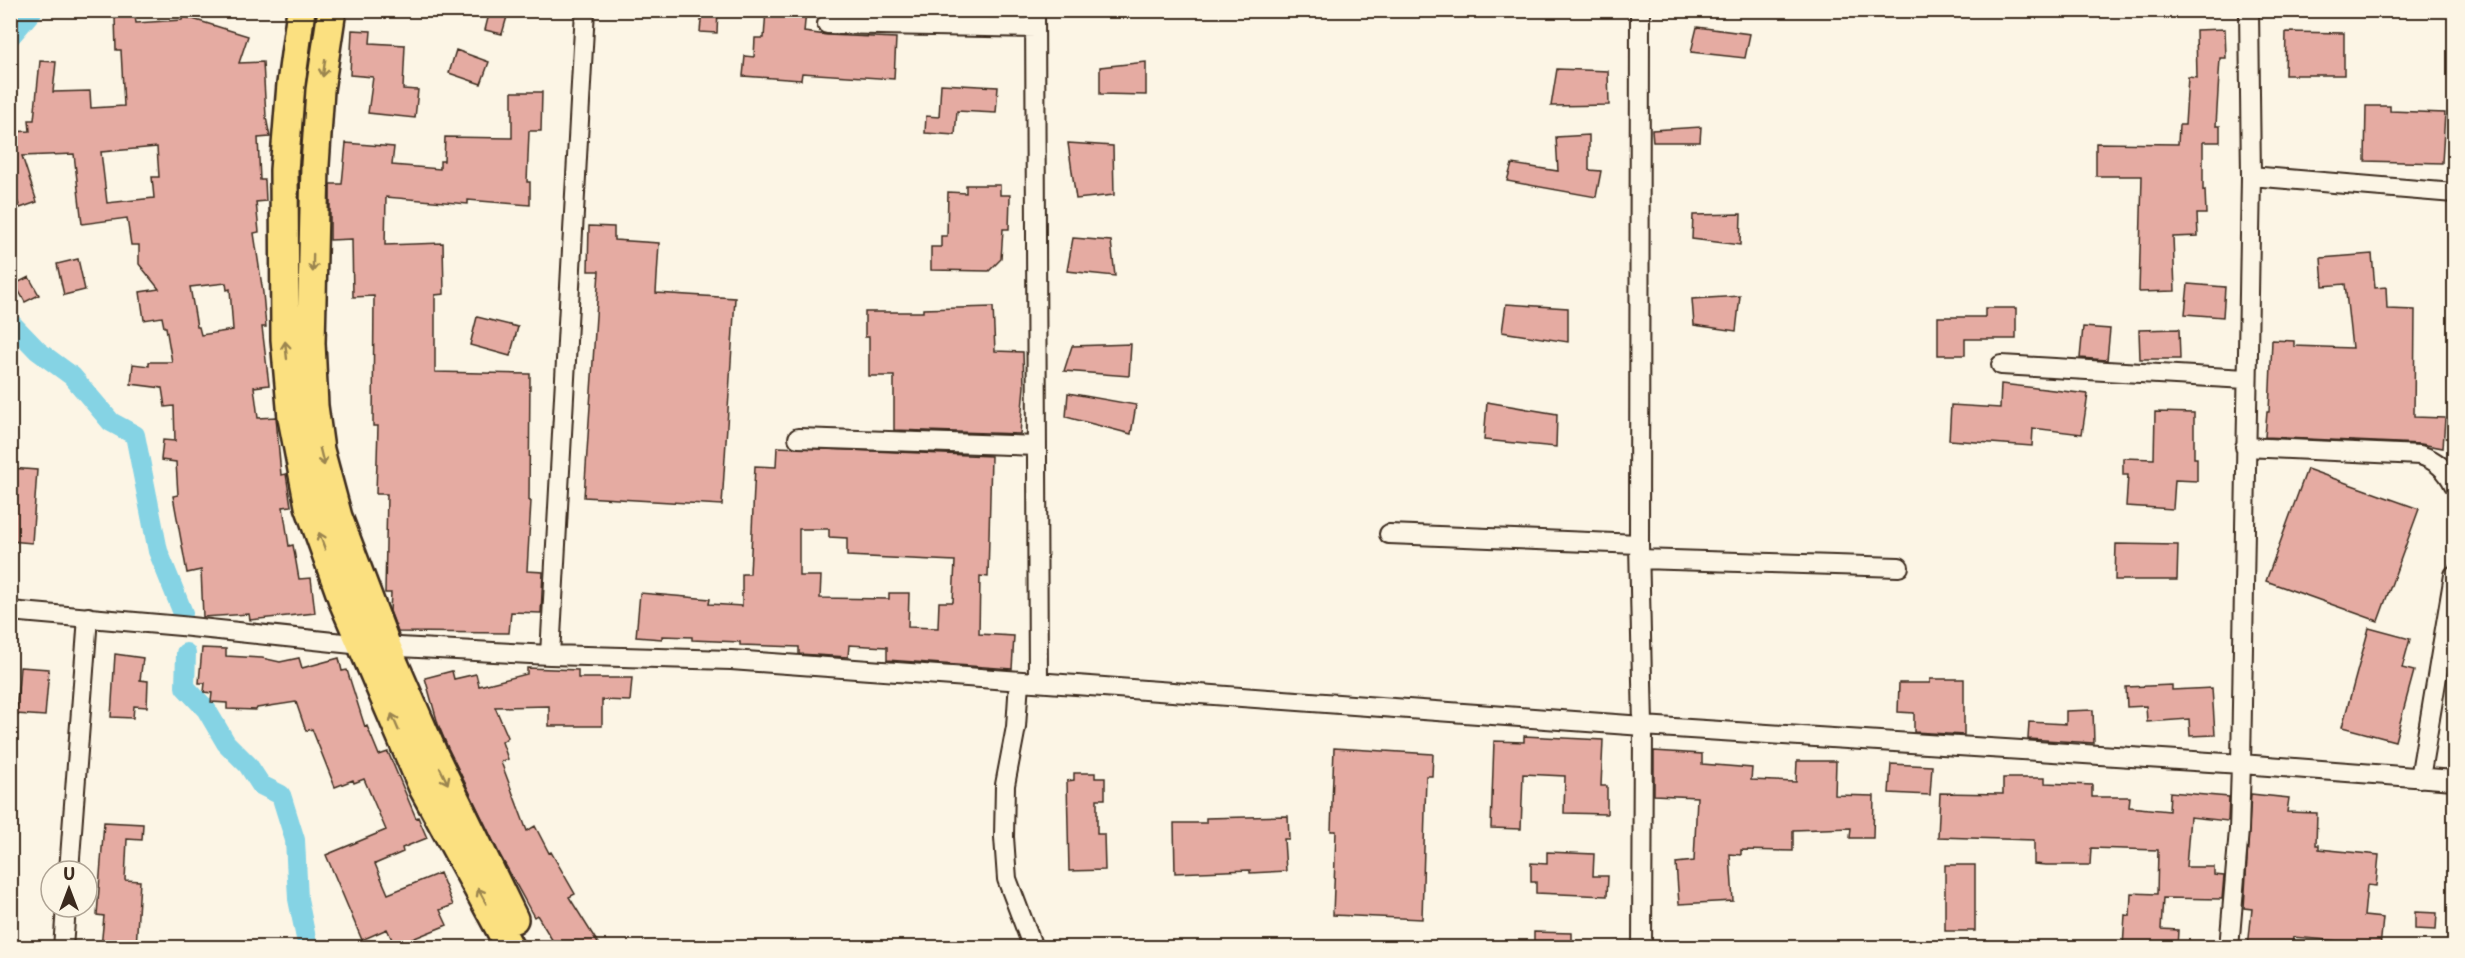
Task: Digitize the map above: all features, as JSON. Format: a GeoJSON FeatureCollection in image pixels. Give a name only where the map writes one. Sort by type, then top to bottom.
{"type":"FeatureCollection","features":[{"type":"Feature","properties":{"kind":"highway"},"geometry":{"type":"LineString","coordinates":[[301,10],[291,84],[284,170],[285,339],[292,418],[309,506],[374,646],[434,755],[528,948]]}},
{"type":"Feature","properties":{"kind":"highway"},"geometry":{"type":"LineString","coordinates":[[332,10],[320,90],[315,165],[312,344],[314,406],[320,450],[374,646],[423,788],[510,948]]}},
{"type":"Feature","properties":{"kind":"street"},"geometry":{"type":"LineString","coordinates":[[550,655],[585,10]]}},
{"type":"Feature","properties":{"kind":"street"},"geometry":{"type":"LineString","coordinates":[[1640,10],[1642,948]]}},
{"type":"Feature","properties":{"kind":"street"},"geometry":{"type":"LineString","coordinates":[[2229,948],[2239,830],[2241,764],[2251,176],[2249,10]]}},
{"type":"Feature","properties":{"kind":"street"},"geometry":{"type":"LineString","coordinates":[[827,24],[1035,20],[1038,682]]}},
{"type":"Feature","properties":{"kind":"street"},"geometry":{"type":"LineString","coordinates":[[2251,176],[2454,193]]}},
{"type":"Feature","properties":{"kind":"street"},"geometry":{"type":"LineString","coordinates":[[2001,365],[2246,379]]}},
{"type":"Feature","properties":{"kind":"street"},"geometry":{"type":"LineString","coordinates":[[798,438],[1037,446]]}},
{"type":"Feature","properties":{"kind":"street"},"geometry":{"type":"LineString","coordinates":[[2245,447],[2420,455],[2430,458],[2439,465],[2450,476],[2454,485]]}},
{"type":"Feature","properties":{"kind":"street"},"geometry":{"type":"LineString","coordinates":[[1389,534],[1899,567]]}},
{"type":"Feature","properties":{"kind":"street"},"geometry":{"type":"LineString","coordinates":[[2420,778],[2454,575]]}},
{"type":"Feature","properties":{"kind":"street"},"geometry":{"type":"LineString","coordinates":[[10,611],[374,646],[550,655],[731,660],[1643,726],[2241,764],[2454,780]]}},
{"type":"Feature","properties":{"kind":"street"},"geometry":{"type":"LineString","coordinates":[[70,859],[88,617]]}},
{"type":"Feature","properties":{"kind":"street"},"geometry":{"type":"LineString","coordinates":[[1019,681],[1016,727],[1005,785],[1004,837],[1007,879],[1032,945]]}},
{"type":"Feature","properties":{"kind":"street"},"geometry":{"type":"LineString","coordinates":[[63,948],[65,919]]}},
{"type":"Feature","properties":{"kind":"building"},"geometry":{"type":"Polygon","coordinates":[[[490,10],[508,13],[502,34],[485,30],[490,10]]]}},
{"type":"Feature","properties":{"kind":"building"},"geometry":{"type":"Polygon","coordinates":[[[702,10],[718,10],[717,33],[700,32],[702,10]]]}},
{"type":"Feature","properties":{"kind":"building"},"geometry":{"type":"Polygon","coordinates":[[[766,10],[806,10],[804,32],[896,38],[894,79],[802,73],[801,80],[743,76],[745,56],[754,57],[755,38],[764,38],[766,10]]]}},
{"type":"Feature","properties":{"kind":"building"},"geometry":{"type":"Polygon","coordinates":[[[135,16],[136,23],[182,20],[183,16],[248,36],[239,63],[263,62],[266,117],[270,137],[258,138],[260,180],[265,180],[266,201],[256,202],[259,232],[254,233],[263,293],[266,327],[262,327],[269,385],[254,387],[258,418],[276,417],[281,475],[286,474],[291,506],[283,507],[289,546],[293,545],[299,579],[311,578],[315,613],[250,620],[249,614],[203,617],[201,570],[187,573],[173,496],[178,495],[176,462],[161,460],[163,440],[175,441],[174,406],[165,407],[162,388],[131,384],[133,364],[149,366],[149,362],[172,362],[162,317],[144,320],[140,292],[159,289],[139,264],[139,245],[131,245],[127,218],[82,224],[74,154],[22,156],[37,202],[20,208],[10,181],[10,132],[30,131],[29,120],[34,120],[40,61],[56,62],[53,92],[90,91],[91,108],[124,106],[121,50],[116,50],[115,17],[135,16]],[[157,147],[101,152],[107,203],[154,198],[152,177],[159,177],[157,147]],[[226,283],[190,287],[197,327],[201,335],[233,330],[230,289],[227,290],[226,283]]]}},
{"type":"Feature","properties":{"kind":"building"},"geometry":{"type":"Polygon","coordinates":[[[1697,27],[1750,34],[1745,58],[1691,52],[1697,27]]]}},
{"type":"Feature","properties":{"kind":"building"},"geometry":{"type":"Polygon","coordinates":[[[2225,29],[2226,58],[2220,58],[2216,126],[2220,126],[2220,142],[2203,142],[2203,191],[2205,190],[2206,214],[2197,214],[2198,236],[2173,237],[2175,291],[2139,292],[2142,176],[2096,176],[2096,143],[2178,144],[2179,125],[2185,125],[2188,77],[2197,78],[2196,30],[2225,29]]]}},
{"type":"Feature","properties":{"kind":"building"},"geometry":{"type":"Polygon","coordinates":[[[352,30],[371,31],[370,43],[405,45],[403,89],[418,90],[415,118],[368,113],[373,77],[350,75],[352,30]]]}},
{"type":"Feature","properties":{"kind":"building"},"geometry":{"type":"Polygon","coordinates":[[[2286,32],[2344,33],[2344,75],[2285,75],[2286,32]]]}},
{"type":"Feature","properties":{"kind":"building"},"geometry":{"type":"Polygon","coordinates":[[[456,50],[489,62],[481,84],[449,73],[456,50]]]}},
{"type":"Feature","properties":{"kind":"building"},"geometry":{"type":"Polygon","coordinates":[[[1146,62],[1146,95],[1100,94],[1100,67],[1146,62]]]}},
{"type":"Feature","properties":{"kind":"building"},"geometry":{"type":"Polygon","coordinates":[[[1557,69],[1608,71],[1609,105],[1551,106],[1557,69]]]}},
{"type":"Feature","properties":{"kind":"building"},"geometry":{"type":"Polygon","coordinates":[[[941,84],[998,87],[996,113],[957,111],[955,135],[925,133],[926,116],[939,117],[941,84]]]}},
{"type":"Feature","properties":{"kind":"building"},"geometry":{"type":"Polygon","coordinates":[[[512,92],[542,92],[541,131],[529,131],[527,182],[530,182],[530,205],[468,200],[468,204],[386,197],[385,245],[443,243],[444,294],[435,295],[435,372],[530,374],[529,501],[531,501],[527,571],[543,572],[541,613],[511,612],[509,633],[398,632],[390,611],[391,593],[385,593],[387,494],[376,494],[378,426],[373,426],[374,296],[353,297],[352,239],[330,240],[330,184],[342,184],[346,143],[394,147],[392,165],[440,169],[440,161],[444,161],[445,137],[512,138],[512,92]]]}},
{"type":"Feature","properties":{"kind":"building"},"geometry":{"type":"Polygon","coordinates":[[[2366,106],[2390,106],[2390,111],[2445,113],[2442,163],[2365,161],[2366,106]]]}},
{"type":"Feature","properties":{"kind":"building"},"geometry":{"type":"Polygon","coordinates":[[[1701,127],[1700,142],[1653,142],[1652,130],[1701,127]]]}},
{"type":"Feature","properties":{"kind":"building"},"geometry":{"type":"Polygon","coordinates":[[[1589,135],[1589,170],[1601,171],[1596,197],[1507,181],[1512,164],[1558,171],[1556,137],[1589,135]]]}},
{"type":"Feature","properties":{"kind":"building"},"geometry":{"type":"Polygon","coordinates":[[[1068,143],[1113,146],[1114,195],[1076,199],[1068,143]]]}},
{"type":"Feature","properties":{"kind":"building"},"geometry":{"type":"Polygon","coordinates":[[[966,185],[1000,185],[1000,195],[1010,195],[1009,229],[1003,229],[1001,259],[989,271],[931,270],[931,247],[941,247],[941,236],[947,236],[948,192],[966,193],[966,185]]]}},
{"type":"Feature","properties":{"kind":"building"},"geometry":{"type":"Polygon","coordinates":[[[1741,214],[1740,245],[1692,239],[1693,215],[1741,214]]]}},
{"type":"Feature","properties":{"kind":"building"},"geometry":{"type":"Polygon","coordinates":[[[589,226],[614,227],[614,240],[659,243],[656,293],[735,298],[722,505],[584,497],[599,271],[588,271],[589,226]]]}},
{"type":"Feature","properties":{"kind":"building"},"geometry":{"type":"Polygon","coordinates":[[[1073,238],[1111,241],[1115,276],[1067,271],[1073,238]]]}},
{"type":"Feature","properties":{"kind":"building"},"geometry":{"type":"Polygon","coordinates":[[[2372,254],[2375,288],[2386,287],[2387,309],[2415,310],[2414,417],[2445,418],[2443,448],[2421,444],[2265,437],[2267,412],[2269,412],[2272,340],[2294,341],[2294,346],[2352,348],[2345,284],[2323,286],[2321,258],[2372,254]]]}},
{"type":"Feature","properties":{"kind":"building"},"geometry":{"type":"Polygon","coordinates":[[[78,259],[85,290],[64,295],[57,264],[78,259]]]}},
{"type":"Feature","properties":{"kind":"building"},"geometry":{"type":"Polygon","coordinates":[[[29,277],[39,295],[25,302],[15,284],[29,277]]]}},
{"type":"Feature","properties":{"kind":"building"},"geometry":{"type":"Polygon","coordinates":[[[2188,284],[2225,287],[2223,317],[2185,314],[2188,284]]]}},
{"type":"Feature","properties":{"kind":"building"},"geometry":{"type":"Polygon","coordinates":[[[1740,296],[1736,331],[1694,325],[1692,299],[1740,296]]]}},
{"type":"Feature","properties":{"kind":"building"},"geometry":{"type":"Polygon","coordinates":[[[1506,304],[1568,308],[1568,342],[1502,332],[1506,304]]]}},
{"type":"Feature","properties":{"kind":"building"},"geometry":{"type":"Polygon","coordinates":[[[993,307],[995,351],[1023,352],[1024,386],[1020,434],[894,430],[894,376],[869,376],[869,337],[865,337],[865,312],[923,312],[923,309],[993,307]]]}},
{"type":"Feature","properties":{"kind":"building"},"geometry":{"type":"Polygon","coordinates":[[[1985,308],[2016,308],[2016,339],[1965,339],[1965,355],[1938,355],[1938,317],[1985,317],[1985,308]]]}},
{"type":"Feature","properties":{"kind":"building"},"geometry":{"type":"Polygon","coordinates":[[[477,317],[518,327],[510,356],[470,345],[477,317]]]}},
{"type":"Feature","properties":{"kind":"building"},"geometry":{"type":"Polygon","coordinates":[[[2083,327],[2110,329],[2107,360],[2080,358],[2083,327]]]}},
{"type":"Feature","properties":{"kind":"building"},"geometry":{"type":"Polygon","coordinates":[[[2179,329],[2180,359],[2140,359],[2139,330],[2179,329]]]}},
{"type":"Feature","properties":{"kind":"building"},"geometry":{"type":"Polygon","coordinates":[[[1131,344],[1129,376],[1064,371],[1072,346],[1131,344]]]}},
{"type":"Feature","properties":{"kind":"building"},"geometry":{"type":"Polygon","coordinates":[[[2001,384],[2088,394],[2082,434],[2033,428],[2032,446],[1949,440],[1951,405],[2000,408],[2001,384]]]}},
{"type":"Feature","properties":{"kind":"building"},"geometry":{"type":"Polygon","coordinates":[[[1068,393],[1136,405],[1131,434],[1066,417],[1068,393]]]}},
{"type":"Feature","properties":{"kind":"building"},"geometry":{"type":"Polygon","coordinates":[[[1487,402],[1557,414],[1556,447],[1484,440],[1487,402]]]}},
{"type":"Feature","properties":{"kind":"building"},"geometry":{"type":"Polygon","coordinates":[[[2155,412],[2194,413],[2194,458],[2197,458],[2197,481],[2175,480],[2173,509],[2126,506],[2128,475],[2123,475],[2123,458],[2154,459],[2155,412]]]}},
{"type":"Feature","properties":{"kind":"building"},"geometry":{"type":"Polygon","coordinates":[[[777,447],[991,456],[988,577],[980,576],[979,634],[1014,636],[1012,669],[887,660],[887,647],[849,645],[848,657],[799,654],[799,647],[740,645],[740,642],[692,640],[692,637],[662,636],[662,639],[636,637],[640,593],[710,599],[709,604],[742,606],[742,574],[750,574],[755,466],[776,467],[777,447]],[[799,529],[799,576],[821,576],[820,598],[889,599],[889,593],[909,593],[908,627],[938,628],[939,602],[953,602],[955,561],[847,556],[847,538],[829,537],[829,529],[799,529]]]}},
{"type":"Feature","properties":{"kind":"building"},"geometry":{"type":"Polygon","coordinates":[[[10,468],[37,470],[32,543],[10,541],[10,468]]]}},
{"type":"Feature","properties":{"kind":"building"},"geometry":{"type":"Polygon","coordinates":[[[2307,469],[2419,509],[2378,621],[2266,581],[2307,469]]]}},
{"type":"Feature","properties":{"kind":"building"},"geometry":{"type":"Polygon","coordinates":[[[2116,544],[2178,545],[2177,580],[2115,580],[2116,544]]]}},
{"type":"Feature","properties":{"kind":"building"},"geometry":{"type":"Polygon","coordinates":[[[2369,628],[2410,639],[2402,668],[2414,671],[2395,741],[2342,727],[2369,628]]]}},
{"type":"Feature","properties":{"kind":"building"},"geometry":{"type":"Polygon","coordinates":[[[202,648],[226,649],[226,656],[262,658],[280,662],[299,658],[302,668],[339,658],[342,671],[347,670],[365,727],[367,726],[379,755],[388,752],[427,838],[402,848],[403,852],[375,864],[388,894],[440,873],[453,905],[440,910],[447,925],[395,946],[387,929],[362,940],[326,855],[386,830],[364,779],[354,783],[353,780],[335,787],[312,729],[306,731],[296,702],[256,710],[227,709],[227,703],[211,702],[212,693],[204,692],[205,683],[199,683],[202,648]]]}},
{"type":"Feature","properties":{"kind":"building"},"geometry":{"type":"Polygon","coordinates":[[[115,654],[143,658],[140,680],[148,681],[147,707],[134,706],[133,718],[111,717],[115,654]]]}},
{"type":"Feature","properties":{"kind":"building"},"geometry":{"type":"Polygon","coordinates":[[[20,667],[49,669],[45,716],[16,714],[20,667]]]}},
{"type":"Feature","properties":{"kind":"building"},"geometry":{"type":"Polygon","coordinates":[[[527,668],[578,670],[578,678],[632,678],[630,701],[602,700],[602,726],[549,726],[549,706],[495,707],[508,737],[502,742],[508,759],[501,762],[527,831],[535,826],[575,894],[569,897],[601,948],[557,948],[537,915],[534,917],[499,853],[448,748],[438,724],[425,678],[452,671],[454,679],[476,674],[479,686],[527,674],[527,668]]]}},
{"type":"Feature","properties":{"kind":"building"},"geometry":{"type":"Polygon","coordinates":[[[1930,679],[1964,679],[1964,735],[1914,732],[1914,713],[1898,712],[1899,683],[1930,683],[1930,679]]]}},
{"type":"Feature","properties":{"kind":"building"},"geometry":{"type":"Polygon","coordinates":[[[2172,685],[2172,690],[2212,688],[2215,735],[2190,736],[2189,719],[2147,722],[2146,706],[2127,707],[2126,687],[2172,685]]]}},
{"type":"Feature","properties":{"kind":"building"},"geometry":{"type":"Polygon","coordinates":[[[2093,710],[2094,743],[2028,739],[2029,722],[2066,724],[2066,711],[2093,710]]]}},
{"type":"Feature","properties":{"kind":"building"},"geometry":{"type":"Polygon","coordinates":[[[1524,736],[1603,740],[1601,786],[1607,786],[1607,814],[1564,813],[1565,776],[1523,774],[1521,829],[1491,828],[1494,741],[1524,742],[1524,736]]]}},
{"type":"Feature","properties":{"kind":"building"},"geometry":{"type":"Polygon","coordinates":[[[1334,748],[1433,754],[1432,776],[1426,776],[1422,919],[1333,915],[1336,831],[1331,831],[1334,748]]]}},
{"type":"Feature","properties":{"kind":"building"},"geometry":{"type":"Polygon","coordinates":[[[1654,751],[1702,754],[1702,764],[1752,768],[1751,780],[1796,782],[1797,761],[1836,761],[1835,795],[1874,796],[1873,838],[1850,838],[1851,828],[1793,830],[1793,851],[1741,850],[1741,855],[1730,854],[1733,901],[1679,904],[1676,863],[1694,861],[1697,797],[1654,795],[1654,751]]]}},
{"type":"Feature","properties":{"kind":"building"},"geometry":{"type":"Polygon","coordinates":[[[1891,764],[1932,766],[1930,795],[1889,793],[1891,764]]]}},
{"type":"Feature","properties":{"kind":"building"},"geometry":{"type":"Polygon","coordinates":[[[1074,773],[1095,773],[1095,778],[1105,778],[1105,799],[1097,799],[1097,834],[1104,834],[1105,870],[1069,871],[1067,781],[1074,780],[1074,773]]]}},
{"type":"Feature","properties":{"kind":"building"},"geometry":{"type":"Polygon","coordinates":[[[2003,778],[2045,778],[2045,783],[2092,785],[2092,797],[2130,797],[2129,807],[2169,811],[2170,792],[2229,797],[2228,821],[2190,817],[2186,867],[2214,867],[2214,875],[2224,876],[2222,899],[2163,898],[2161,929],[2178,930],[2177,948],[2123,948],[2125,915],[2130,916],[2131,893],[2157,894],[2158,850],[2091,848],[2090,865],[2046,865],[2034,864],[2034,840],[1938,837],[1940,793],[2003,794],[2003,778]]]}},
{"type":"Feature","properties":{"kind":"building"},"geometry":{"type":"Polygon","coordinates":[[[2251,794],[2289,798],[2287,812],[2317,813],[2316,845],[2319,845],[2319,849],[2379,855],[2376,886],[2367,885],[2364,916],[2383,918],[2380,948],[2350,948],[2350,942],[2293,937],[2292,948],[2248,948],[2252,909],[2244,908],[2251,794]]]}},
{"type":"Feature","properties":{"kind":"building"},"geometry":{"type":"Polygon","coordinates":[[[1288,816],[1289,839],[1284,839],[1286,871],[1175,873],[1174,823],[1206,823],[1206,818],[1288,816]]]}},
{"type":"Feature","properties":{"kind":"building"},"geometry":{"type":"Polygon","coordinates":[[[104,822],[143,824],[142,840],[127,839],[125,880],[140,881],[136,948],[101,948],[104,916],[99,915],[104,822]]]}},
{"type":"Feature","properties":{"kind":"building"},"geometry":{"type":"Polygon","coordinates":[[[1547,852],[1594,854],[1593,876],[1608,876],[1607,896],[1536,893],[1536,882],[1531,882],[1531,863],[1547,864],[1547,852]]]}},
{"type":"Feature","properties":{"kind":"building"},"geometry":{"type":"Polygon","coordinates":[[[1945,865],[1975,865],[1975,931],[1945,931],[1945,865]]]}},
{"type":"Feature","properties":{"kind":"building"},"geometry":{"type":"Polygon","coordinates":[[[2415,912],[2437,913],[2436,930],[2415,929],[2415,912]]]}},
{"type":"Feature","properties":{"kind":"building"},"geometry":{"type":"Polygon","coordinates":[[[1534,932],[1572,933],[1572,948],[1534,948],[1534,932]]]}},
{"type":"Feature","properties":{"kind":"waterway"},"geometry":{"type":"LineString","coordinates":[[10,37],[33,10]]}},
{"type":"Feature","properties":{"kind":"waterway"},"geometry":{"type":"LineString","coordinates":[[10,322],[38,351],[72,376],[111,422],[135,435],[158,551],[183,613]]}},
{"type":"Feature","properties":{"kind":"waterway"},"geometry":{"type":"LineString","coordinates":[[186,653],[185,687],[206,709],[226,743],[248,765],[261,785],[281,795],[295,840],[298,899],[308,948]]}}]}
